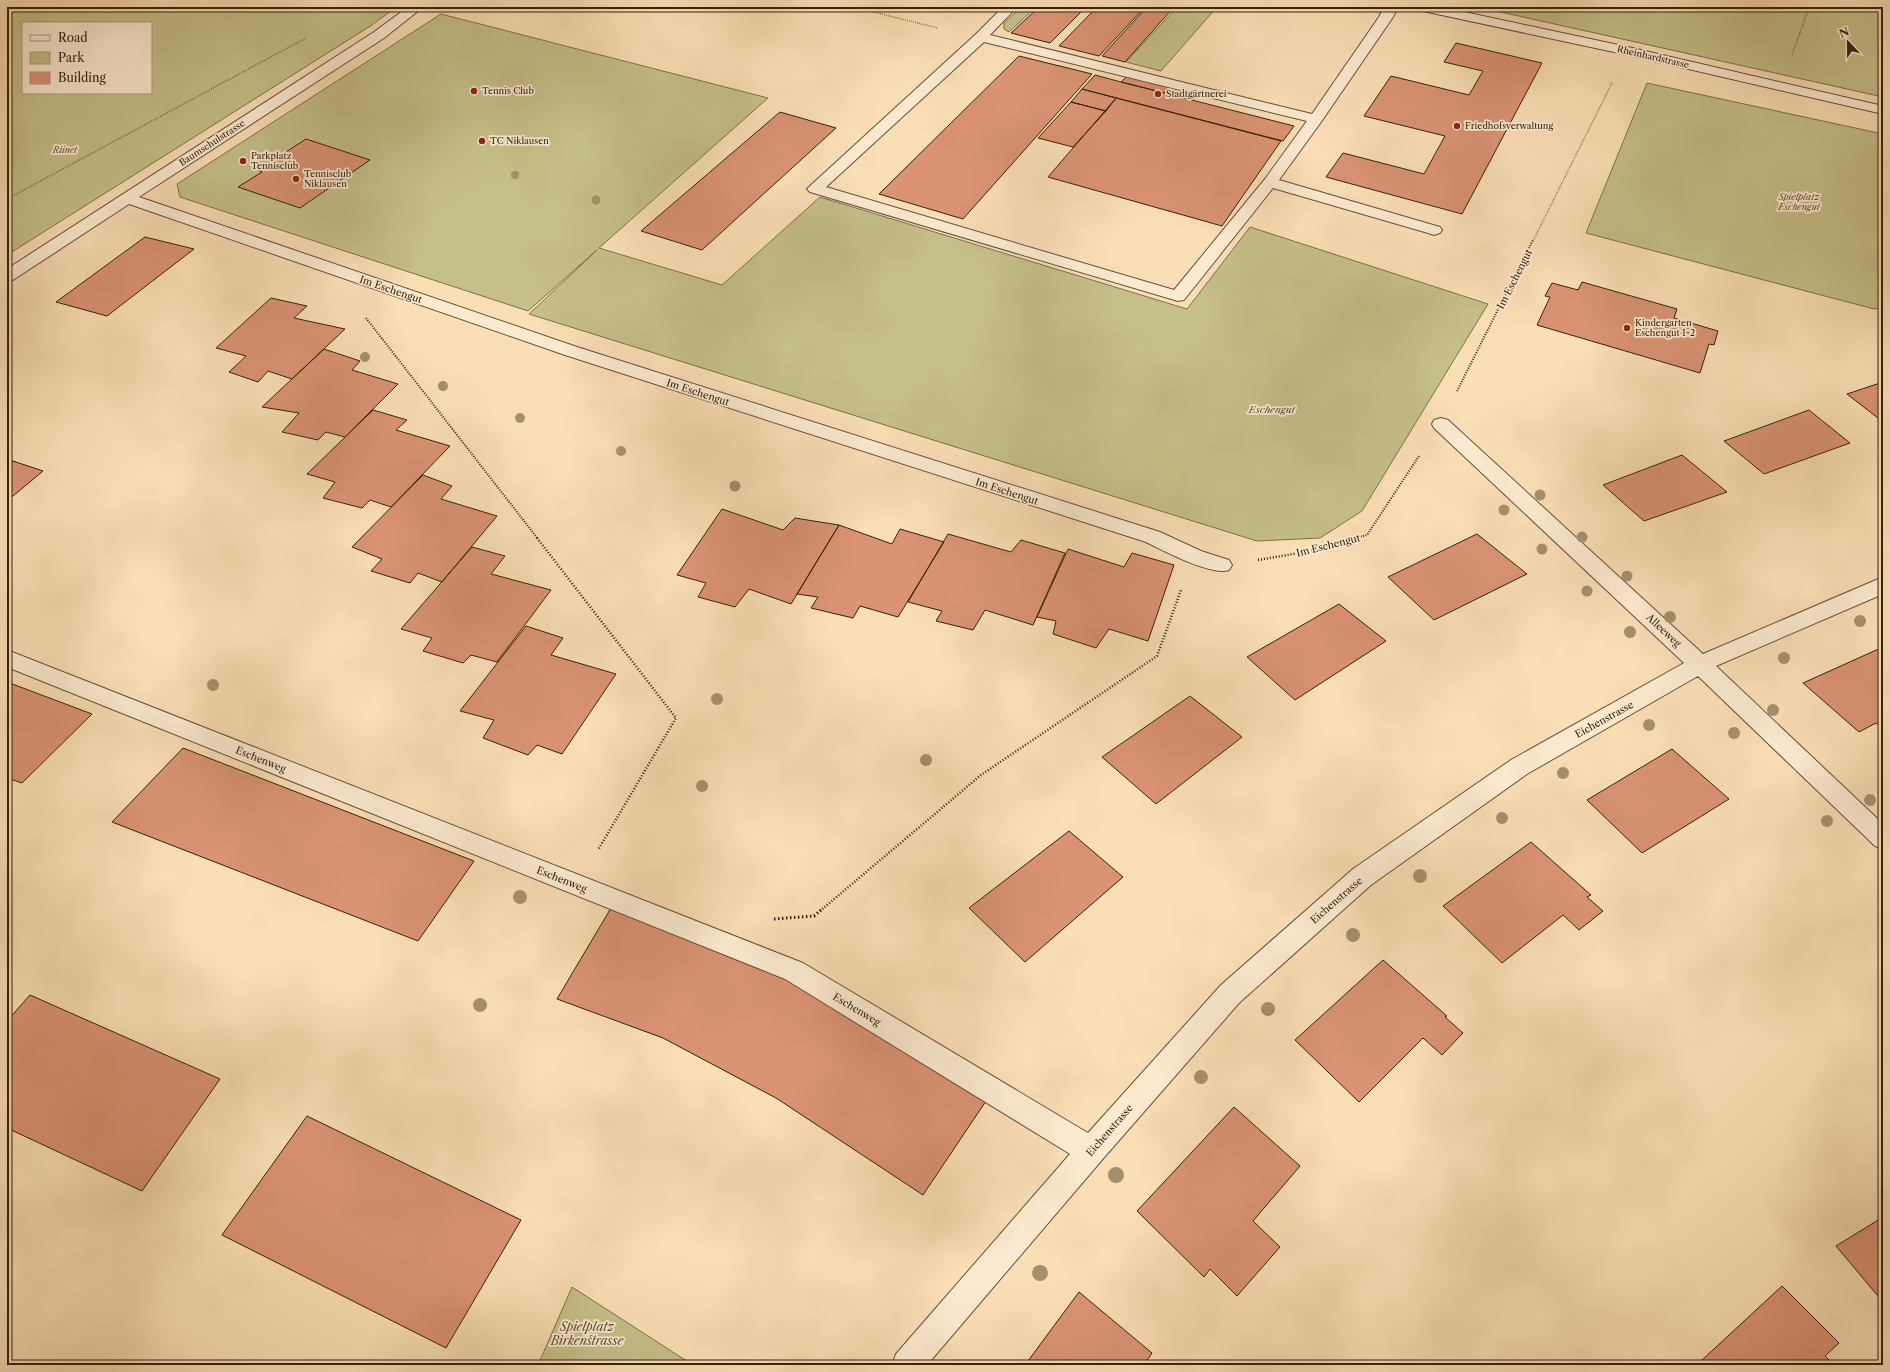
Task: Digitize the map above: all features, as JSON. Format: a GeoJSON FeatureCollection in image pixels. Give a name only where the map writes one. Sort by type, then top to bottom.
{"type":"FeatureCollection","features":[{"type":"Feature","properties":{"kind":"street","name":"Baumschulstrasse"},"geometry":{"type":"LineString","coordinates":[[7,276],[378,35],[416,7]]}},
{"type":"Feature","properties":{"kind":"street"},"geometry":{"type":"LineString","coordinates":[[1010,7],[980,38],[815,189],[1178,296],[1270,182],[1316,119],[1386,17],[1391,7]]}},
{"type":"Feature","properties":{"kind":"street","name":"Rheinhardstrasse"},"geometry":{"type":"LineString","coordinates":[[1423,7],[1628,51],[1883,110]]}},
{"type":"Feature","properties":{"kind":"street"},"geometry":{"type":"LineString","coordinates":[[980,38],[1316,119]]}},
{"type":"Feature","properties":{"kind":"street"},"geometry":{"type":"LineString","coordinates":[[1270,182],[1434,230]]}},
{"type":"Feature","properties":{"kind":"street","name":"Im Eschengut"},"geometry":{"type":"LineString","coordinates":[[127,198],[571,351],[1153,538],[1194,556],[1222,565]]}},
{"type":"Feature","properties":{"kind":"street","name":"Alleeweg"},"geometry":{"type":"LineString","coordinates":[[1441,424],[1700,664],[1883,839]]}},
{"type":"Feature","properties":{"kind":"street","name":"Eichenstrasse"},"geometry":{"type":"LineString","coordinates":[[907,1365],[1091,1151],[1230,994],[1362,877],[1519,767],[1700,664],[1883,585]]}},
{"type":"Feature","properties":{"kind":"street","name":"Eschenweg"},"geometry":{"type":"LineString","coordinates":[[7,658],[794,971],[1091,1151]]}},
{"type":"Feature","properties":{"kind":"path"},"geometry":{"type":"LineString","coordinates":[[853,7],[980,38]]}},
{"type":"Feature","properties":{"kind":"path"},"geometry":{"type":"LineString","coordinates":[[1781,87],[1808,7]]}},
{"type":"Feature","properties":{"kind":"path"},"geometry":{"type":"LineString","coordinates":[[7,199],[307,37]]}},
{"type":"Feature","properties":{"kind":"path","name":"Im Eschengut"},"geometry":{"type":"LineString","coordinates":[[1222,565],[1310,551],[1367,535],[1441,424],[1628,51]]}},
{"type":"Feature","properties":{"kind":"path"},"geometry":{"type":"LineString","coordinates":[[365,317],[676,718],[578,885]]}},
{"type":"Feature","properties":{"kind":"path"},"geometry":{"type":"LineString","coordinates":[[814,916],[981,775],[1157,656],[1194,556]]}},
{"type":"Feature","properties":{"kind":"green space","name":"Riinet"},"geometry":{"type":"Polygon","coordinates":[[[27,7],[396,7],[372,25],[7,255],[7,13],[27,7]]]}},
{"type":"Feature","properties":{"kind":"green space"},"geometry":{"type":"Polygon","coordinates":[[[1022,7],[1036,7],[1009,32],[1004,29],[1004,23],[1022,7]]]}},
{"type":"Feature","properties":{"kind":"green space"},"geometry":{"type":"Polygon","coordinates":[[[1177,7],[1217,7],[1161,71],[1126,62],[1177,7]]]}},
{"type":"Feature","properties":{"kind":"green space"},"geometry":{"type":"Polygon","coordinates":[[[1478,7],[1883,7],[1883,97],[1478,7]]]}},
{"type":"Feature","properties":{"kind":"green space","name":"Eschengut"},"geometry":{"type":"Polygon","coordinates":[[[441,14],[768,98],[599,248],[722,285],[820,197],[1187,309],[1250,227],[1488,304],[1362,511],[1320,538],[1257,541],[529,314],[597,250],[528,311],[180,197],[177,184],[441,14]]]}},
{"type":"Feature","properties":{"kind":"green space","name":"Spielplatz Eschengut"},"geometry":{"type":"Polygon","coordinates":[[[1647,83],[1883,134],[1883,308],[1874,309],[1586,233],[1647,83]]]}},
{"type":"Feature","properties":{"kind":"green space","name":"Spielplatz Birkenstrasse"},"geometry":{"type":"Polygon","coordinates":[[[572,1287],[693,1365],[538,1365],[572,1287]]]}},
{"type":"Feature","properties":{"kind":"building"},"geometry":{"type":"Polygon","coordinates":[[[1039,7],[1086,7],[1050,43],[1011,33],[1039,7]]]}},
{"type":"Feature","properties":{"kind":"building"},"geometry":{"type":"Polygon","coordinates":[[[1097,7],[1145,7],[1099,56],[1059,46],[1097,7]]]}},
{"type":"Feature","properties":{"kind":"building"},"geometry":{"type":"Polygon","coordinates":[[[1147,7],[1174,7],[1125,62],[1102,56],[1147,7]]]}},
{"type":"Feature","properties":{"kind":"building","name":"Friedhofsverwaltung"},"geometry":{"type":"Polygon","coordinates":[[[1456,43],[1542,63],[1462,214],[1326,177],[1343,153],[1424,174],[1445,136],[1364,116],[1391,76],[1469,95],[1483,71],[1444,62],[1456,43]]]}},
{"type":"Feature","properties":{"kind":"building"},"geometry":{"type":"Polygon","coordinates":[[[1019,56],[1092,74],[963,219],[879,194],[1019,56]]]}},
{"type":"Feature","properties":{"kind":"building"},"geometry":{"type":"Polygon","coordinates":[[[1095,75],[1294,126],[1283,141],[1082,89],[1095,75]]]}},
{"type":"Feature","properties":{"kind":"building"},"geometry":{"type":"Polygon","coordinates":[[[1127,76],[1198,94],[1193,100],[1121,82],[1127,76]]]}},
{"type":"Feature","properties":{"kind":"building"},"geometry":{"type":"Polygon","coordinates":[[[1082,89],[1116,98],[1106,111],[1071,102],[1082,89]]]}},
{"type":"Feature","properties":{"kind":"building"},"geometry":{"type":"Polygon","coordinates":[[[1116,98],[1281,141],[1222,226],[1048,177],[1116,98]]]}},
{"type":"Feature","properties":{"kind":"building"},"geometry":{"type":"Polygon","coordinates":[[[1071,102],[1106,111],[1073,147],[1038,138],[1071,102]]]}},
{"type":"Feature","properties":{"kind":"building"},"geometry":{"type":"Polygon","coordinates":[[[780,112],[836,128],[702,250],[641,231],[780,112]]]}},
{"type":"Feature","properties":{"kind":"building","name":"Tennisclub Niklausen"},"geometry":{"type":"Polygon","coordinates":[[[306,139],[370,160],[300,208],[238,187],[262,172],[258,170],[306,139]]]}},
{"type":"Feature","properties":{"kind":"building"},"geometry":{"type":"Polygon","coordinates":[[[145,237],[194,249],[107,316],[56,302],[145,237]]]}},
{"type":"Feature","properties":{"kind":"building","name":"Kindergarten Eschengut 1+2"},"geometry":{"type":"Polygon","coordinates":[[[1582,282],[1677,309],[1674,318],[1718,331],[1714,345],[1709,344],[1700,373],[1537,325],[1550,297],[1545,296],[1552,283],[1578,290],[1582,282]]]}},
{"type":"Feature","properties":{"kind":"building"},"geometry":{"type":"Polygon","coordinates":[[[271,298],[307,306],[294,318],[345,329],[292,379],[268,371],[258,382],[229,372],[246,356],[216,348],[271,298]]]}},
{"type":"Feature","properties":{"kind":"building"},"geometry":{"type":"Polygon","coordinates":[[[324,349],[360,361],[352,370],[398,384],[345,437],[326,432],[318,440],[282,432],[299,413],[262,407],[324,349]]]}},
{"type":"Feature","properties":{"kind":"building"},"geometry":{"type":"Polygon","coordinates":[[[1883,382],[1883,422],[1847,394],[1883,382]]]}},
{"type":"Feature","properties":{"kind":"building"},"geometry":{"type":"Polygon","coordinates":[[[373,410],[407,420],[396,430],[450,446],[391,507],[370,500],[362,508],[323,498],[335,482],[307,474],[373,410]]]}},
{"type":"Feature","properties":{"kind":"building"},"geometry":{"type":"Polygon","coordinates":[[[1809,410],[1850,443],[1764,474],[1724,441],[1809,410]]]}},
{"type":"Feature","properties":{"kind":"building"},"geometry":{"type":"Polygon","coordinates":[[[1682,455],[1727,492],[1644,521],[1603,485],[1682,455]]]}},
{"type":"Feature","properties":{"kind":"building"},"geometry":{"type":"Polygon","coordinates":[[[7,459],[43,471],[7,501],[7,459]]]}},
{"type":"Feature","properties":{"kind":"building"},"geometry":{"type":"Polygon","coordinates":[[[423,475],[452,486],[441,499],[497,516],[442,582],[418,573],[410,583],[371,571],[382,559],[352,547],[423,475]]]}},
{"type":"Feature","properties":{"kind":"building"},"geometry":{"type":"Polygon","coordinates":[[[722,509],[783,530],[795,518],[839,525],[791,604],[749,589],[735,607],[698,597],[706,583],[677,575],[722,509]]]}},
{"type":"Feature","properties":{"kind":"building"},"geometry":{"type":"Polygon","coordinates":[[[839,525],[892,544],[900,529],[944,542],[898,617],[860,606],[853,618],[811,608],[818,597],[797,594],[839,525]]]}},
{"type":"Feature","properties":{"kind":"building"},"geometry":{"type":"Polygon","coordinates":[[[948,534],[1011,552],[1021,540],[1065,553],[1033,625],[985,610],[973,630],[936,621],[942,611],[908,602],[948,534]]]}},
{"type":"Feature","properties":{"kind":"building"},"geometry":{"type":"Polygon","coordinates":[[[1477,534],[1527,574],[1434,620],[1388,577],[1477,534]]]}},
{"type":"Feature","properties":{"kind":"building"},"geometry":{"type":"Polygon","coordinates":[[[472,547],[505,556],[491,574],[551,590],[497,662],[471,655],[463,663],[423,651],[432,638],[401,629],[472,547]]]}},
{"type":"Feature","properties":{"kind":"building"},"geometry":{"type":"Polygon","coordinates":[[[1068,549],[1124,567],[1132,553],[1174,565],[1148,641],[1109,629],[1096,648],[1053,634],[1056,621],[1037,617],[1068,549]]]}},
{"type":"Feature","properties":{"kind":"building"},"geometry":{"type":"Polygon","coordinates":[[[1339,604],[1386,641],[1295,700],[1247,657],[1339,604]]]}},
{"type":"Feature","properties":{"kind":"building"},"geometry":{"type":"Polygon","coordinates":[[[526,626],[563,638],[551,655],[616,674],[562,754],[537,745],[528,755],[483,738],[494,720],[460,711],[526,626]]]}},
{"type":"Feature","properties":{"kind":"building"},"geometry":{"type":"Polygon","coordinates":[[[1883,647],[1883,729],[1876,723],[1859,732],[1803,683],[1883,647]]]}},
{"type":"Feature","properties":{"kind":"building"},"geometry":{"type":"Polygon","coordinates":[[[7,682],[92,714],[22,783],[7,778],[7,682]]]}},
{"type":"Feature","properties":{"kind":"building"},"geometry":{"type":"Polygon","coordinates":[[[1190,696],[1242,737],[1156,804],[1102,757],[1190,696]]]}},
{"type":"Feature","properties":{"kind":"building"},"geometry":{"type":"Polygon","coordinates":[[[183,748],[474,861],[418,941],[112,822],[183,748]]]}},
{"type":"Feature","properties":{"kind":"building"},"geometry":{"type":"Polygon","coordinates":[[[1672,749],[1729,799],[1642,853],[1587,800],[1672,749]]]}},
{"type":"Feature","properties":{"kind":"building"},"geometry":{"type":"Polygon","coordinates":[[[1069,831],[1123,877],[1025,962],[969,908],[1069,831]]]}},
{"type":"Feature","properties":{"kind":"building"},"geometry":{"type":"Polygon","coordinates":[[[1531,842],[1591,895],[1587,897],[1603,911],[1579,930],[1563,915],[1502,963],[1443,906],[1531,842]]]}},
{"type":"Feature","properties":{"kind":"building"},"geometry":{"type":"Polygon","coordinates":[[[611,908],[787,980],[986,1101],[923,1195],[776,1098],[663,1038],[557,999],[611,908]]]}},
{"type":"Feature","properties":{"kind":"building"},"geometry":{"type":"Polygon","coordinates":[[[1383,960],[1447,1016],[1445,1017],[1463,1033],[1442,1055],[1423,1038],[1359,1102],[1295,1040],[1383,960]]]}},
{"type":"Feature","properties":{"kind":"building"},"geometry":{"type":"Polygon","coordinates":[[[30,995],[220,1079],[142,1191],[7,1128],[7,1021],[30,995]]]}},
{"type":"Feature","properties":{"kind":"building"},"geometry":{"type":"Polygon","coordinates":[[[1234,1107],[1300,1166],[1253,1221],[1280,1247],[1237,1296],[1210,1269],[1204,1277],[1137,1211],[1234,1107]]]}},
{"type":"Feature","properties":{"kind":"building"},"geometry":{"type":"Polygon","coordinates":[[[307,1116],[521,1220],[446,1348],[222,1235],[307,1116]]]}},
{"type":"Feature","properties":{"kind":"building"},"geometry":{"type":"Polygon","coordinates":[[[1883,1217],[1883,1302],[1836,1246],[1883,1217]]]}},
{"type":"Feature","properties":{"kind":"building"},"geometry":{"type":"Polygon","coordinates":[[[1782,1286],[1839,1343],[1825,1356],[1834,1365],[1704,1365],[1701,1361],[1782,1286]]]}},
{"type":"Feature","properties":{"kind":"building"},"geometry":{"type":"Polygon","coordinates":[[[1079,1292],[1152,1353],[1144,1365],[1025,1365],[1079,1292]]]}},
{"type":"Feature","properties":{"kind":"place","name":"Tennis Club"},"geometry":{"type":"Point","coordinates":[474,91]}},
{"type":"Feature","properties":{"kind":"place","name":"Stadtgärtnerei"},"geometry":{"type":"Point","coordinates":[1158,94]}},
{"type":"Feature","properties":{"kind":"place","name":"Friedhofsverwaltung"},"geometry":{"type":"Point","coordinates":[1457,126]}},
{"type":"Feature","properties":{"kind":"place","name":"TC Niklausen"},"geometry":{"type":"Point","coordinates":[482,141]}},
{"type":"Feature","properties":{"kind":"place","name":"Parkplatz Tennisclub"},"geometry":{"type":"Point","coordinates":[243,161]}},
{"type":"Feature","properties":{"kind":"place","name":"Tennisclub Niklausen"},"geometry":{"type":"Point","coordinates":[296,179]}},
{"type":"Feature","properties":{"kind":"place","name":"Kindergarten Eschengut 1+2"},"geometry":{"type":"Point","coordinates":[1627,328]}}]}
